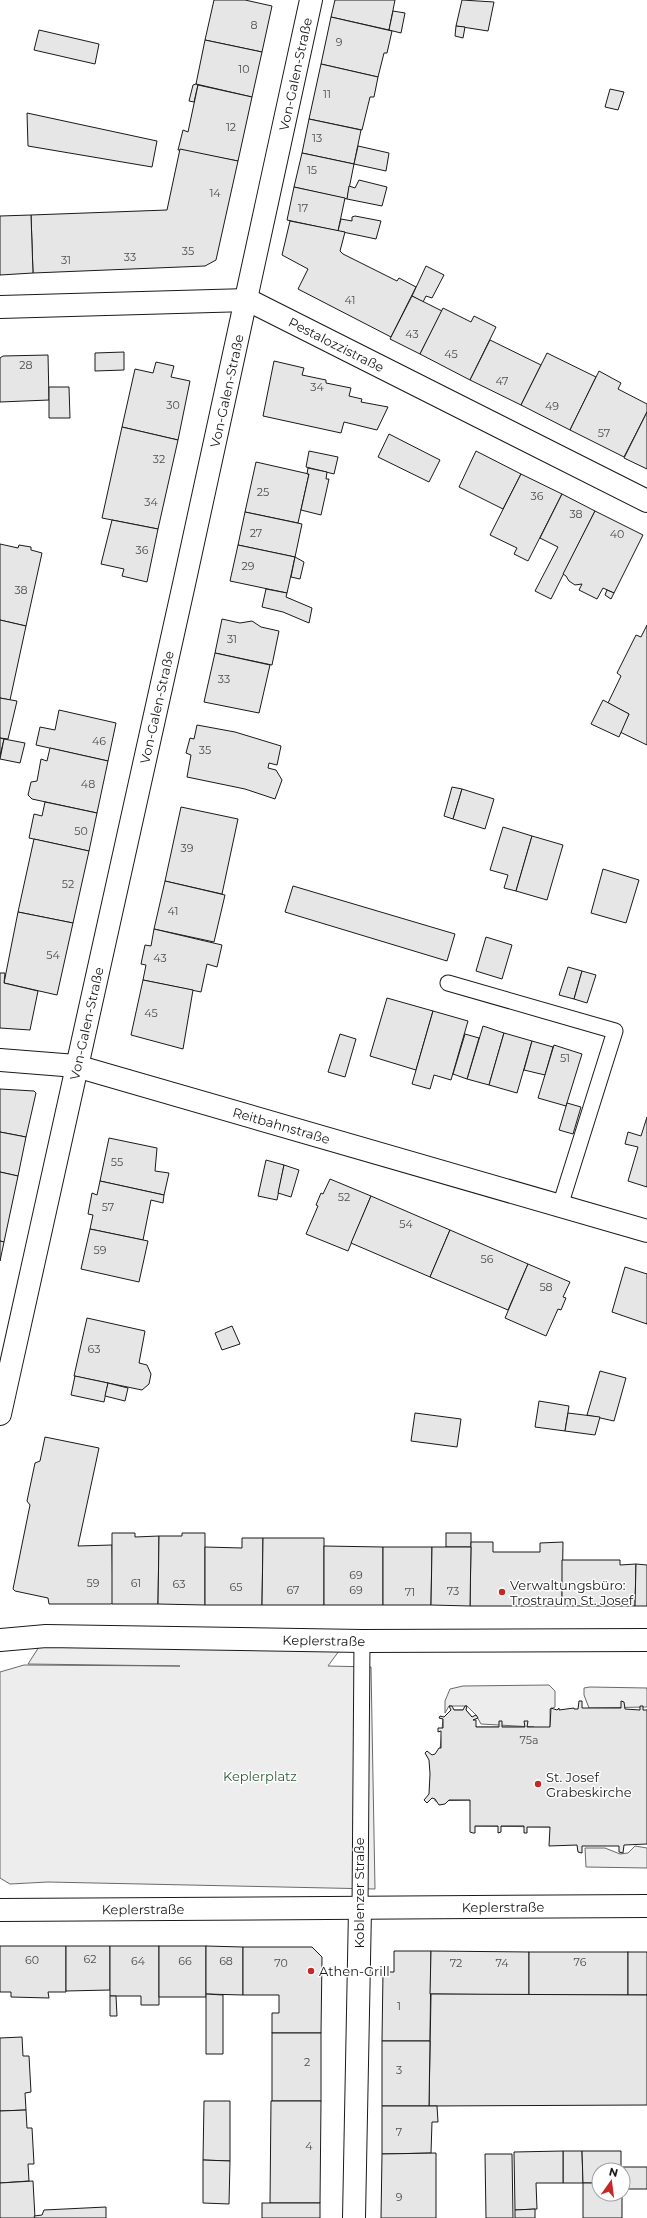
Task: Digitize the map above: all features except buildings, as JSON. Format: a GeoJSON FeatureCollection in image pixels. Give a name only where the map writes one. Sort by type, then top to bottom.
{"type":"FeatureCollection","features":[{"type":"Feature","properties":{"kind":"street","name":"Von-Galen-Straße"},"geometry":{"type":"LineString","coordinates":[[0,1414],[76,1066],[248,300],[311,0]]}},
{"type":"Feature","properties":{"kind":"street","name":"Pestalozzistraße"},"geometry":{"type":"LineString","coordinates":[[0,307],[248,300],[647,501]]}},
{"type":"Feature","properties":{"kind":"street","name":"Reitbahnstraße"},"geometry":{"type":"LineString","coordinates":[[0,1060],[76,1066],[647,1231]]}},
{"type":"Feature","properties":{"kind":"street","name":"Keplerstraße"},"geometry":{"type":"LineString","coordinates":[[0,1640],[46,1636],[362,1641],[647,1640]]}},
{"type":"Feature","properties":{"kind":"street","name":"Keplerstraße"},"geometry":{"type":"LineString","coordinates":[[0,1910],[360,1909],[647,1906]]}},
{"type":"Feature","properties":{"kind":"street","name":"Koblenzer Straße"},"geometry":{"type":"LineString","coordinates":[[354,2218],[360,1909]]}},
{"type":"Feature","properties":{"kind":"lane"},"geometry":{"type":"LineString","coordinates":[[448,983],[615,1031],[560,1206]]}},
{"type":"Feature","properties":{"kind":"lane","name":"Koblenzer Straße"},"geometry":{"type":"LineString","coordinates":[[360,1909],[362,1641]]}},
{"type":"Feature","properties":{"kind":"shaded area","name":"Keplerplatz"},"geometry":{"type":"Polygon","coordinates":[[[46,1636],[347,1640],[328,1666],[371,1667],[375,1889],[48,1882],[10,1884],[0,1878],[0,1672],[24,1665],[180,1666],[28,1664],[46,1636]]]}},
{"type":"Feature","properties":{"kind":"shaded area"},"geometry":{"type":"Polygon","coordinates":[[[549,1685],[555,1691],[555,1707],[550,1709],[550,1827],[475,1826],[470,1800],[435,1801],[443,1719],[451,1710],[466,1710],[472,1717],[476,1727],[534,1727],[481,1724],[476,1715],[467,1706],[449,1706],[445,1713],[445,1701],[450,1689],[463,1686],[549,1685]]]}},
{"type":"Feature","properties":{"kind":"shaded area"},"geometry":{"type":"Polygon","coordinates":[[[584,1688],[647,1688],[647,1707],[589,1708],[584,1695],[584,1688]]]}},
{"type":"Feature","properties":{"kind":"shaded area"},"geometry":{"type":"Polygon","coordinates":[[[635,1846],[647,1848],[647,1868],[586,1867],[585,1848],[605,1848],[620,1854],[628,1853],[635,1846]]]}},
{"type":"Feature","properties":{"kind":"place","name":"Verwaltungsbüro: Trostraum St. Josef"},"geometry":{"type":"Point","coordinates":[502,1592]}},
{"type":"Feature","properties":{"kind":"place","name":"St. Josef Grabeskirche"},"geometry":{"type":"Point","coordinates":[538,1784]}},
{"type":"Feature","properties":{"kind":"place","name":"Athen-Grill"},"geometry":{"type":"Point","coordinates":[311,1971]}}]}
